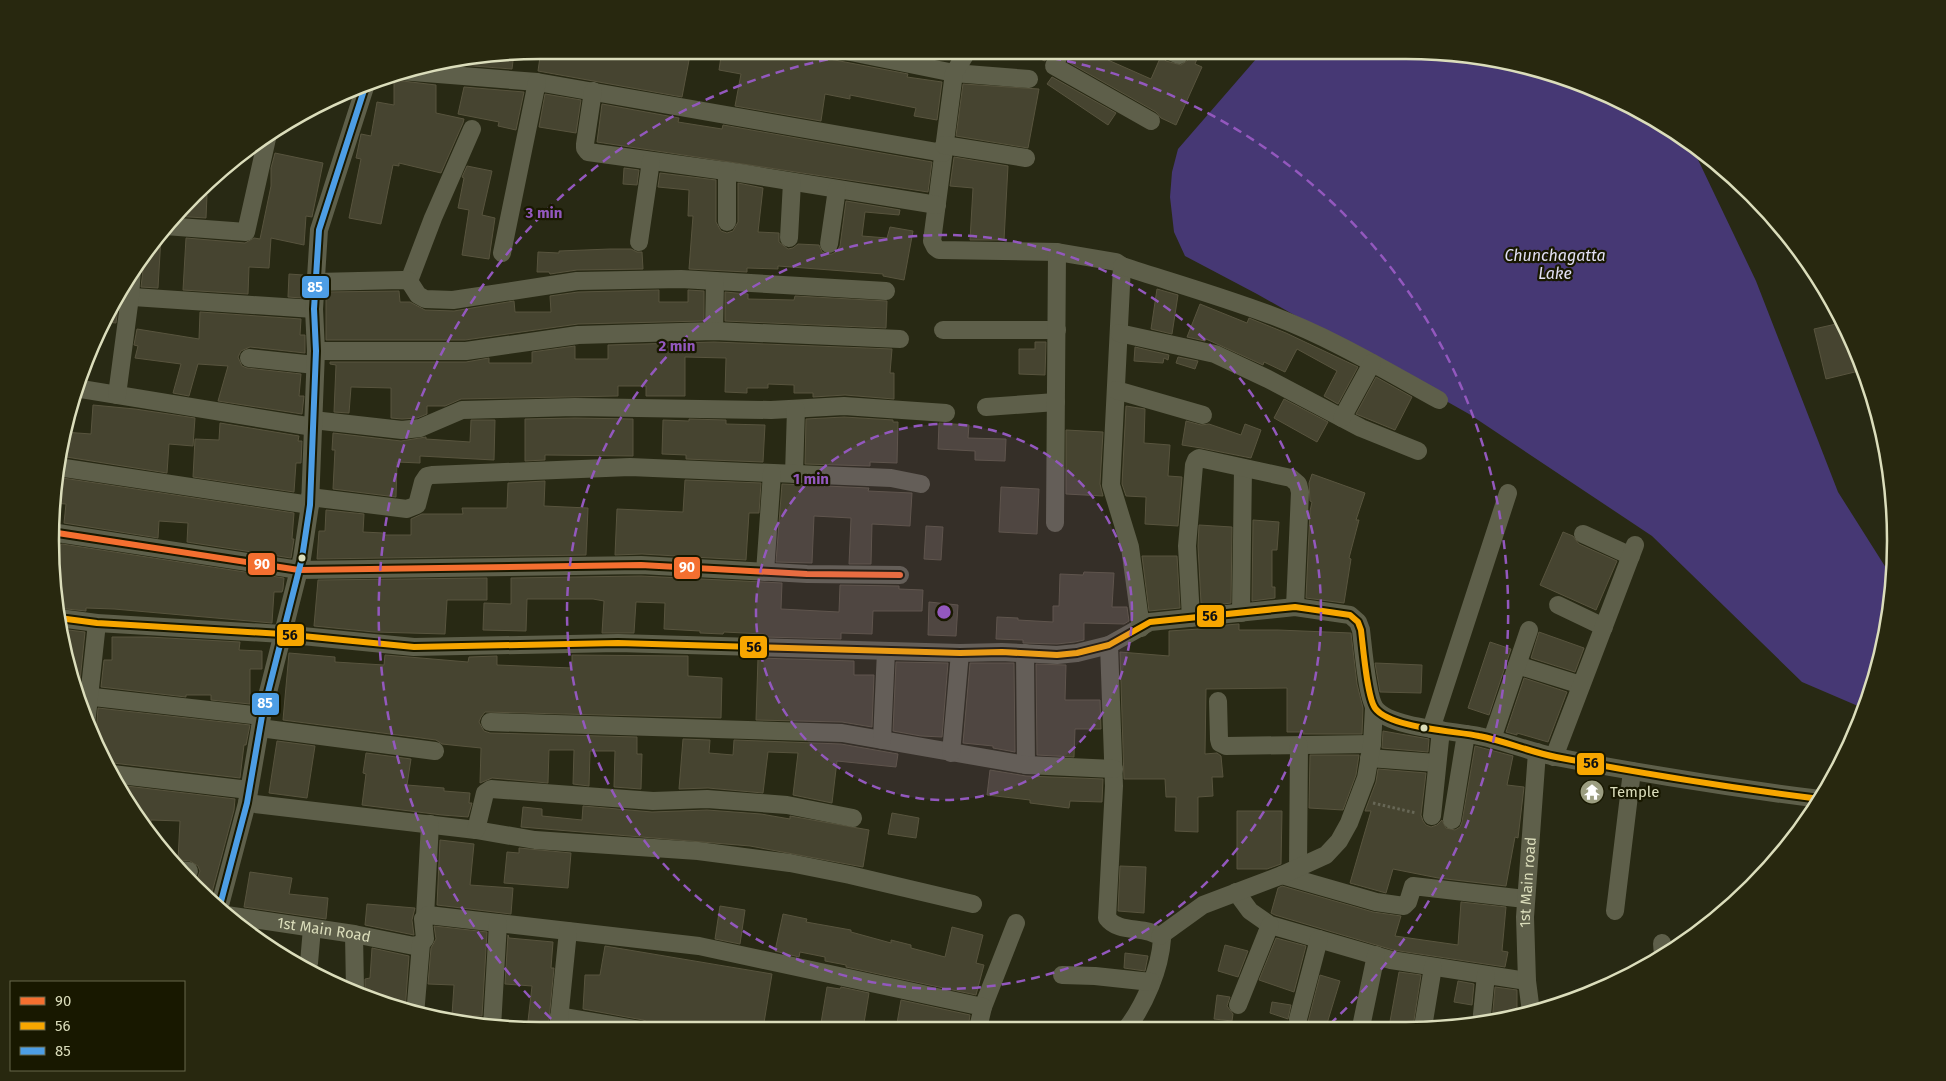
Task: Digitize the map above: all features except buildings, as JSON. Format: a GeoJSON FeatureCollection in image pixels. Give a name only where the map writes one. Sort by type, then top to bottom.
{"type":"FeatureCollection","features":[{"type":"Feature","properties":{"kind":"street"},"geometry":{"type":"LineString","coordinates":[[885,59],[954,73],[1029,79]]}},
{"type":"Feature","properties":{"kind":"street"},"geometry":{"type":"LineString","coordinates":[[963,59],[954,73],[932,242],[939,250],[1058,252],[1116,262],[1122,266],[1268,314],[1316,334],[1438,400]]}},
{"type":"Feature","properties":{"kind":"street"},"geometry":{"type":"LineString","coordinates":[[1057,59],[1054,66],[1151,121]]}},
{"type":"Feature","properties":{"kind":"street"},"geometry":{"type":"LineString","coordinates":[[422,74],[537,82],[944,149],[1026,158]]}},
{"type":"Feature","properties":{"kind":"street"},"geometry":{"type":"LineString","coordinates":[[502,253],[537,82]]}},
{"type":"Feature","properties":{"kind":"street"},"geometry":{"type":"LineString","coordinates":[[592,91],[585,148],[588,152],[728,171],[937,205]]}},
{"type":"Feature","properties":{"kind":"street"},"geometry":{"type":"LineString","coordinates":[[221,901],[248,796],[261,722],[299,570],[310,501],[316,358],[314,309],[318,230],[363,92]]}},
{"type":"Feature","properties":{"kind":"street"},"geometry":{"type":"LineString","coordinates":[[409,281],[433,218],[472,129]]}},
{"type":"Feature","properties":{"kind":"street"},"geometry":{"type":"LineString","coordinates":[[175,227],[246,232],[265,145]]}},
{"type":"Feature","properties":{"kind":"street"},"geometry":{"type":"LineString","coordinates":[[638,242],[650,161]]}},
{"type":"Feature","properties":{"kind":"street"},"geometry":{"type":"LineString","coordinates":[[727,222],[728,171]]}},
{"type":"Feature","properties":{"kind":"street"},"geometry":{"type":"LineString","coordinates":[[789,238],[792,182]]}},
{"type":"Feature","properties":{"kind":"street"},"geometry":{"type":"LineString","coordinates":[[830,244],[837,189]]}},
{"type":"Feature","properties":{"kind":"street"},"geometry":{"type":"LineString","coordinates":[[1055,523],[1058,252]]}},
{"type":"Feature","properties":{"kind":"street"},"geometry":{"type":"LineString","coordinates":[[1122,266],[1111,485],[1130,547],[1141,628]]}},
{"type":"Feature","properties":{"kind":"street"},"geometry":{"type":"LineString","coordinates":[[409,281],[418,295],[425,299],[453,300],[578,280],[682,279],[886,291]]}},
{"type":"Feature","properties":{"kind":"street"},"geometry":{"type":"LineString","coordinates":[[316,282],[409,281]]}},
{"type":"Feature","properties":{"kind":"street"},"geometry":{"type":"LineString","coordinates":[[714,331],[715,281]]}},
{"type":"Feature","properties":{"kind":"street"},"geometry":{"type":"LineString","coordinates":[[125,296],[314,309]]}},
{"type":"Feature","properties":{"kind":"street"},"geometry":{"type":"LineString","coordinates":[[117,395],[124,299]]}},
{"type":"Feature","properties":{"kind":"street"},"geometry":{"type":"LineString","coordinates":[[943,330],[1057,330]]}},
{"type":"Feature","properties":{"kind":"street"},"geometry":{"type":"LineString","coordinates":[[249,358],[316,358],[466,351],[578,335],[714,331],[900,339]]}},
{"type":"Feature","properties":{"kind":"street"},"geometry":{"type":"LineString","coordinates":[[1119,333],[1215,354],[1268,379],[1361,428],[1418,451]]}},
{"type":"Feature","properties":{"kind":"street"},"geometry":{"type":"LineString","coordinates":[[1342,418],[1372,363]]}},
{"type":"Feature","properties":{"kind":"street"},"geometry":{"type":"LineString","coordinates":[[83,389],[313,424],[402,430],[420,428],[462,410],[575,407],[796,410],[844,406],[946,413]]}},
{"type":"Feature","properties":{"kind":"street"},"geometry":{"type":"LineString","coordinates":[[1116,390],[1203,415]]}},
{"type":"Feature","properties":{"kind":"street"},"geometry":{"type":"LineString","coordinates":[[986,407],[1056,402]]}},
{"type":"Feature","properties":{"kind":"street"},"geometry":{"type":"LineString","coordinates":[[794,474],[796,410]]}},
{"type":"Feature","properties":{"kind":"street"},"geometry":{"type":"LineString","coordinates":[[1191,618],[1187,546],[1194,465],[1199,458],[1291,478],[1298,484],[1300,492],[1295,608]]}},
{"type":"Feature","properties":{"kind":"street"},"geometry":{"type":"LineString","coordinates":[[65,468],[310,501],[407,509],[417,505],[423,482],[427,476],[432,475],[630,467],[890,478],[921,484]]}},
{"type":"Feature","properties":{"kind":"street"},"geometry":{"type":"LineString","coordinates":[[1241,613],[1243,468]]}},
{"type":"Feature","properties":{"kind":"street"},"geometry":{"type":"LineString","coordinates":[[765,572],[772,473]]}},
{"type":"Feature","properties":{"kind":"street"},"geometry":{"type":"LineString","coordinates":[[1424,814],[1438,763],[1436,729],[1508,493]]}},
{"type":"Feature","properties":{"kind":"street"},"geometry":{"type":"LineString","coordinates":[[59,533],[299,570],[641,564],[765,572],[900,575]]}},
{"type":"Feature","properties":{"kind":"street","name":"1st Main road"},"geometry":{"type":"LineString","coordinates":[[1530,1006],[1527,980],[1525,899],[1546,754],[1581,685],[1633,551],[1583,534]]}},
{"type":"Feature","properties":{"kind":"street"},"geometry":{"type":"LineString","coordinates":[[1558,605],[1604,627]]}},
{"type":"Feature","properties":{"kind":"street"},"geometry":{"type":"LineString","coordinates":[[66,619],[97,623],[282,634],[414,647],[618,643],[1057,655],[1077,653],[1108,645],[1150,622],[1295,608],[1350,615],[1358,622],[1361,630],[1368,685],[1374,708],[1366,778],[1339,841],[1326,855],[1203,905],[1160,936],[1118,927],[1111,923],[1106,918],[1114,769],[1108,645]]}},
{"type":"Feature","properties":{"kind":"street"},"geometry":{"type":"LineString","coordinates":[[83,693],[97,623]]}},
{"type":"Feature","properties":{"kind":"street"},"geometry":{"type":"LineString","coordinates":[[1492,739],[1529,630]]}},
{"type":"Feature","properties":{"kind":"street"},"geometry":{"type":"LineString","coordinates":[[882,740],[886,651]]}},
{"type":"Feature","properties":{"kind":"street"},"geometry":{"type":"LineString","coordinates":[[951,753],[960,653]]}},
{"type":"Feature","properties":{"kind":"street"},"geometry":{"type":"LineString","coordinates":[[1025,653],[1026,765]]}},
{"type":"Feature","properties":{"kind":"street"},"geometry":{"type":"LineString","coordinates":[[1517,665],[1581,685]]}},
{"type":"Feature","properties":{"kind":"street"},"geometry":{"type":"LineString","coordinates":[[84,695],[435,751]]}},
{"type":"Feature","properties":{"kind":"street"},"geometry":{"type":"LineString","coordinates":[[1218,701],[1220,744],[1226,746],[1299,745],[1370,751],[1438,763]]}},
{"type":"Feature","properties":{"kind":"street"},"geometry":{"type":"LineString","coordinates":[[1374,708],[1381,714],[1402,723],[1492,739],[1546,754],[1703,784],[1812,799]]}},
{"type":"Feature","properties":{"kind":"street"},"geometry":{"type":"LineString","coordinates":[[490,722],[842,733],[1026,765],[1114,769]]}},
{"type":"Feature","properties":{"kind":"street"},"geometry":{"type":"LineString","coordinates":[[1452,820],[1466,734]]}},
{"type":"Feature","properties":{"kind":"street"},"geometry":{"type":"LineString","coordinates":[[1290,871],[1299,745]]}},
{"type":"Feature","properties":{"kind":"street"},"geometry":{"type":"LineString","coordinates":[[1615,911],[1632,771]]}},
{"type":"Feature","properties":{"kind":"street"},"geometry":{"type":"LineString","coordinates":[[120,775],[535,840],[698,851],[790,863],[973,904]]}},
{"type":"Feature","properties":{"kind":"street"},"geometry":{"type":"LineString","coordinates":[[476,830],[486,794],[491,789],[653,801],[707,800],[787,805],[853,818]]}},
{"type":"Feature","properties":{"kind":"street"},"geometry":{"type":"LineString","coordinates":[[417,1006],[421,944],[425,939],[423,918],[425,916],[430,824]]}},
{"type":"Feature","properties":{"kind":"street"},"geometry":{"type":"LineString","coordinates":[[1290,871],[1376,902],[1404,906],[1408,902],[1413,886],[1525,899]]}},
{"type":"Feature","properties":{"kind":"street"},"geometry":{"type":"LineString","coordinates":[[1236,892],[1250,911],[1270,925],[1392,960],[1527,980]]}},
{"type":"Feature","properties":{"kind":"street"},"geometry":{"type":"LineString","coordinates":[[425,916],[699,946],[983,1007]]}},
{"type":"Feature","properties":{"kind":"street","name":"1st Main Road"},"geometry":{"type":"LineString","coordinates":[[240,917],[354,934],[414,946],[421,944]]}},
{"type":"Feature","properties":{"kind":"street"},"geometry":{"type":"LineString","coordinates":[[492,1019],[498,923]]}},
{"type":"Feature","properties":{"kind":"street"},"geometry":{"type":"LineString","coordinates":[[979,1022],[983,1007],[1016,923]]}},
{"type":"Feature","properties":{"kind":"street"},"geometry":{"type":"LineString","coordinates":[[1238,1005],[1270,925]]}},
{"type":"Feature","properties":{"kind":"street"},"geometry":{"type":"LineString","coordinates":[[309,963],[312,928]]}},
{"type":"Feature","properties":{"kind":"street"},"geometry":{"type":"LineString","coordinates":[[558,1022],[568,931]]}},
{"type":"Feature","properties":{"kind":"street"},"geometry":{"type":"LineString","coordinates":[[354,934],[355,986]]}},
{"type":"Feature","properties":{"kind":"street"},"geometry":{"type":"LineString","coordinates":[[1130,1022],[1152,982],[1161,947],[1162,939],[1160,936]]}},
{"type":"Feature","properties":{"kind":"street"},"geometry":{"type":"LineString","coordinates":[[1298,1019],[1319,939]]}},
{"type":"Feature","properties":{"kind":"street"},"geometry":{"type":"LineString","coordinates":[[1362,1022],[1376,955]]}},
{"type":"Feature","properties":{"kind":"street"},"geometry":{"type":"LineString","coordinates":[[1424,1021],[1433,967]]}},
{"type":"Feature","properties":{"kind":"street"},"geometry":{"type":"LineString","coordinates":[[1482,1016],[1486,974]]}},
{"type":"Feature","properties":{"kind":"street"},"geometry":{"type":"LineString","coordinates":[[1062,975],[1095,976],[1152,982]]}},
{"type":"Feature","properties":{"kind":"path"},"geometry":{"type":"LineString","coordinates":[[1358,799],[1424,814]]}},
{"type":"Feature","properties":{"kind":"water","name":"Chunchagatta Lake"},"geometry":{"type":"Polygon","coordinates":[[[1256,59],[1406,59],[1468,63],[1499,68],[1560,84],[1619,108],[1646,123],[1696,156],[1756,281],[1838,492],[1886,568],[1878,634],[1871,665],[1858,706],[1802,682],[1652,536],[1469,414],[1257,294],[1185,256],[1174,232],[1170,197],[1172,172],[1178,149],[1256,59]]]}},
{"type":"Feature","properties":{"kind":"transit line","name":"85"},"geometry":{"type":"LineString","coordinates":[[221,901],[247,803],[262,716],[302,558],[310,505],[316,351],[314,309],[319,230],[363,92]]}},
{"type":"Feature","properties":{"kind":"transit line","name":"90"},"geometry":{"type":"LineString","coordinates":[[59,533],[299,570],[641,565],[807,574],[900,575]]}},
{"type":"Feature","properties":{"kind":"transit line","name":"56"},"geometry":{"type":"LineString","coordinates":[[66,619],[97,623],[282,634],[414,647],[618,643],[1057,655],[1077,653],[1109,645],[1150,622],[1295,607],[1350,615],[1358,622],[1361,630],[1372,702],[1375,708],[1383,715],[1394,720],[1424,728],[1489,738],[1546,755],[1655,775],[1812,798]]}},
{"type":"Feature","properties":{"kind":"place","name":"Temple"},"geometry":{"type":"Point","coordinates":[1592,792]}}]}
